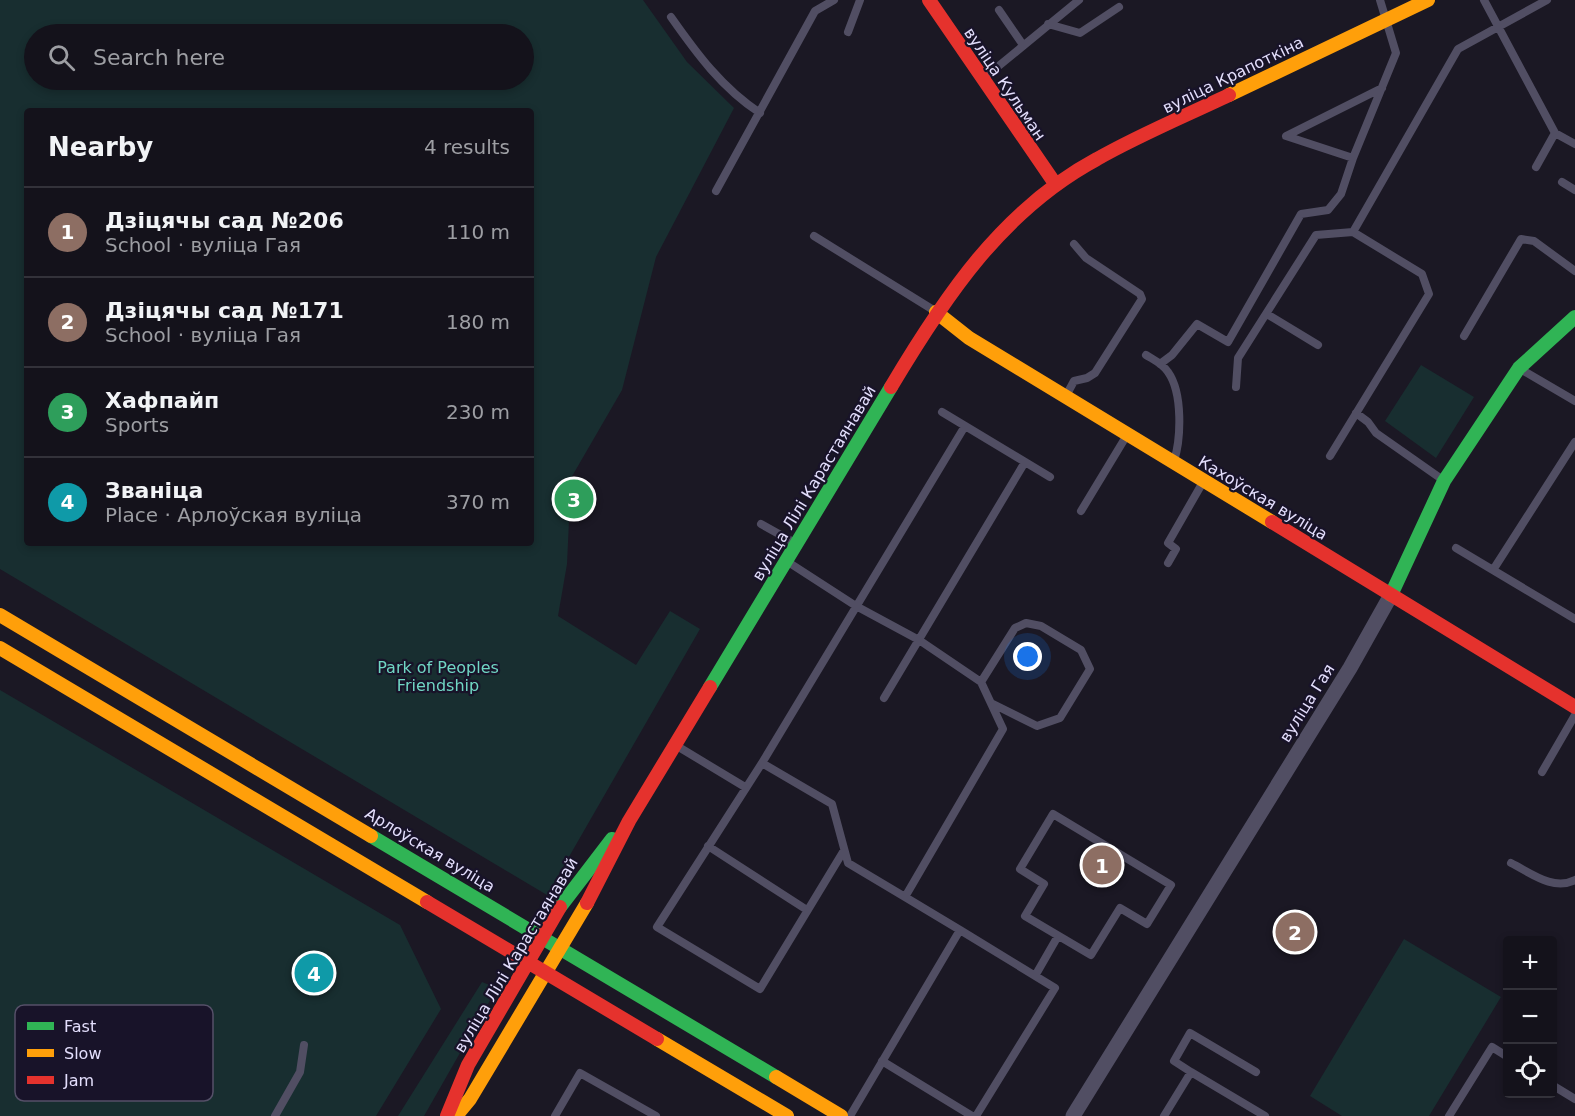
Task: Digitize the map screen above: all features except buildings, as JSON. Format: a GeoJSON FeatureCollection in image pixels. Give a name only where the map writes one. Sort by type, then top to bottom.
{"type":"FeatureCollection","features":[{"type":"Feature","properties":{"kind":"main road","name":"вуліца Кульман"},"geometry":{"type":"LineString","coordinates":[[929,0],[1056,185]]}},
{"type":"Feature","properties":{"kind":"main road","name":"вуліца Крапоткіна"},"geometry":{"type":"LineString","coordinates":[[1056,185],[1096,159],[1428,0]]}},
{"type":"Feature","properties":{"kind":"main road","name":"вуліца Лілі Карастаянавай"},"geometry":{"type":"LineString","coordinates":[[456,1116],[470,1099],[562,948],[603,876],[629,821],[936,312],[984,250],[1056,185]]}},
{"type":"Feature","properties":{"kind":"main road","name":"Кахоўская вуліца"},"geometry":{"type":"LineString","coordinates":[[936,312],[969,338],[1575,707]]}},
{"type":"Feature","properties":{"kind":"main road","name":"вуліца Гая"},"geometry":{"type":"LineString","coordinates":[[1391,595],[1444,481],[1519,368],[1575,317]]}},
{"type":"Feature","properties":{"kind":"main road","name":"Арлоўская вуліца"},"geometry":{"type":"LineString","coordinates":[[0,615],[841,1116]]}},
{"type":"Feature","properties":{"kind":"main road"},"geometry":{"type":"LineString","coordinates":[[0,648],[528,962],[759,1104],[787,1116]]}},
{"type":"Feature","properties":{"kind":"main road","name":"вуліца Лілі Карастаянавай"},"geometry":{"type":"LineString","coordinates":[[447,1116],[466,1069],[528,962],[589,866],[629,821]]}},
{"type":"Feature","properties":{"kind":"street","name":"вуліца Гая"},"geometry":{"type":"LineString","coordinates":[[1073,1116],[1350,668],[1391,595]]}},
{"type":"Feature","properties":{"kind":"lane"},"geometry":{"type":"LineString","coordinates":[[716,191],[815,11],[834,0]]}},
{"type":"Feature","properties":{"kind":"lane"},"geometry":{"type":"LineString","coordinates":[[848,32],[860,0]]}},
{"type":"Feature","properties":{"kind":"lane"},"geometry":{"type":"LineString","coordinates":[[983,78],[1078,0]]}},
{"type":"Feature","properties":{"kind":"lane"},"geometry":{"type":"LineString","coordinates":[[1160,364],[1172,355],[1197,324],[1228,342],[1301,214],[1328,210],[1341,194],[1353,158],[1396,53],[1388,19],[1380,0]]}},
{"type":"Feature","properties":{"kind":"lane"},"geometry":{"type":"LineString","coordinates":[[1484,0],[1555,133],[1575,144]]}},
{"type":"Feature","properties":{"kind":"lane"},"geometry":{"type":"LineString","coordinates":[[1353,232],[1458,49],[1547,0]]}},
{"type":"Feature","properties":{"kind":"lane"},"geometry":{"type":"LineString","coordinates":[[1048,24],[1080,33],[1119,7]]}},
{"type":"Feature","properties":{"kind":"lane"},"geometry":{"type":"LineString","coordinates":[[999,10],[1023,45]]}},
{"type":"Feature","properties":{"kind":"lane"},"geometry":{"type":"LineString","coordinates":[[671,17],[699,58],[739,99],[760,113]]}},
{"type":"Feature","properties":{"kind":"lane"},"geometry":{"type":"LineString","coordinates":[[1353,158],[1286,136],[1382,88]]}},
{"type":"Feature","properties":{"kind":"lane"},"geometry":{"type":"LineString","coordinates":[[1536,167],[1555,133]]}},
{"type":"Feature","properties":{"kind":"lane"},"geometry":{"type":"LineString","coordinates":[[1562,182],[1575,190]]}},
{"type":"Feature","properties":{"kind":"lane"},"geometry":{"type":"LineString","coordinates":[[1236,387],[1238,358],[1316,235],[1353,232],[1422,274],[1429,294],[1330,456]]}},
{"type":"Feature","properties":{"kind":"lane"},"geometry":{"type":"LineString","coordinates":[[814,236],[936,312]]}},
{"type":"Feature","properties":{"kind":"lane"},"geometry":{"type":"LineString","coordinates":[[1464,336],[1521,239],[1534,241],[1575,271]]}},
{"type":"Feature","properties":{"kind":"lane"},"geometry":{"type":"LineString","coordinates":[[1066,396],[1074,381],[1087,378],[1095,373],[1142,299],[1140,294],[1086,258],[1074,244]]}},
{"type":"Feature","properties":{"kind":"lane"},"geometry":{"type":"LineString","coordinates":[[1267,314],[1318,345]]}},
{"type":"Feature","properties":{"kind":"lane"},"geometry":{"type":"LineString","coordinates":[[1146,355],[1160,364],[1169,374],[1174,387],[1180,445],[1174,463]]}},
{"type":"Feature","properties":{"kind":"lane"},"geometry":{"type":"LineString","coordinates":[[1519,368],[1575,401]]}},
{"type":"Feature","properties":{"kind":"lane"},"geometry":{"type":"LineString","coordinates":[[942,412],[1050,477]]}},
{"type":"Feature","properties":{"kind":"lane"},"geometry":{"type":"LineString","coordinates":[[1356,413],[1368,422],[1376,434],[1444,481]]}},
{"type":"Feature","properties":{"kind":"lane"},"geometry":{"type":"LineString","coordinates":[[843,852],[760,989],[657,927],[762,763],[965,426]]}},
{"type":"Feature","properties":{"kind":"lane"},"geometry":{"type":"LineString","coordinates":[[1081,512],[1128,433]]}},
{"type":"Feature","properties":{"kind":"lane"},"geometry":{"type":"LineString","coordinates":[[1493,570],[1575,442]]}},
{"type":"Feature","properties":{"kind":"lane"},"geometry":{"type":"LineString","coordinates":[[884,698],[1025,462]]}},
{"type":"Feature","properties":{"kind":"lane"},"geometry":{"type":"LineString","coordinates":[[1168,563],[1176,549],[1168,543],[1203,481]]}},
{"type":"Feature","properties":{"kind":"lane"},"geometry":{"type":"LineString","coordinates":[[761,524],[796,544]]}},
{"type":"Feature","properties":{"kind":"lane"},"geometry":{"type":"LineString","coordinates":[[1456,548],[1575,619]]}},
{"type":"Feature","properties":{"kind":"lane"},"geometry":{"type":"LineString","coordinates":[[786,561],[856,606],[919,640],[981,682],[1003,729],[905,897]]}},
{"type":"Feature","properties":{"kind":"lane"},"geometry":{"type":"LineString","coordinates":[[981,682],[1015,628],[1026,623],[1041,626],[1081,650],[1090,669],[1060,718],[1037,726],[993,704]]}},
{"type":"Feature","properties":{"kind":"lane"},"geometry":{"type":"LineString","coordinates":[[1542,772],[1575,715]]}},
{"type":"Feature","properties":{"kind":"lane"},"geometry":{"type":"LineString","coordinates":[[675,745],[745,787]]}},
{"type":"Feature","properties":{"kind":"lane"},"geometry":{"type":"LineString","coordinates":[[762,763],[832,804],[843,852],[848,863],[1055,988],[974,1116],[882,1061]]}},
{"type":"Feature","properties":{"kind":"lane"},"geometry":{"type":"LineString","coordinates":[[1053,814],[1171,885],[1147,924],[1119,908],[1091,955],[1058,936],[1025,915],[1044,884],[1020,869],[1053,814]]}},
{"type":"Feature","properties":{"kind":"lane"},"geometry":{"type":"LineString","coordinates":[[708,846],[807,910]]}},
{"type":"Feature","properties":{"kind":"lane"},"geometry":{"type":"LineString","coordinates":[[1511,862],[1550,883],[1564,885],[1575,880]]}},
{"type":"Feature","properties":{"kind":"lane"},"geometry":{"type":"LineString","coordinates":[[850,1116],[960,930]]}},
{"type":"Feature","properties":{"kind":"lane"},"geometry":{"type":"LineString","coordinates":[[1035,976],[1058,936]]}},
{"type":"Feature","properties":{"kind":"lane"},"geometry":{"type":"LineString","coordinates":[[1256,1072],[1190,1033],[1174,1061],[1265,1116]]}},
{"type":"Feature","properties":{"kind":"lane"},"geometry":{"type":"LineString","coordinates":[[275,1116],[300,1072],[304,1045]]}},
{"type":"Feature","properties":{"kind":"lane"},"geometry":{"type":"LineString","coordinates":[[1449,1116],[1492,1047],[1503,1054]]}},
{"type":"Feature","properties":{"kind":"lane"},"geometry":{"type":"LineString","coordinates":[[1164,1116],[1191,1072]]}},
{"type":"Feature","properties":{"kind":"lane"},"geometry":{"type":"LineString","coordinates":[[555,1116],[580,1073],[656,1116]]}},
{"type":"Feature","properties":{"kind":"lane"},"geometry":{"type":"LineString","coordinates":[[1557,1088],[1575,1099]]}},
{"type":"Feature","properties":{"kind":"green space","name":"Park of Peoples Friendship"},"geometry":{"type":"Polygon","coordinates":[[[0,0],[643,0],[687,62],[734,108],[656,257],[622,390],[571,478],[567,564],[558,616],[636,665],[670,611],[700,629],[547,895],[0,569],[0,0]]]}},
{"type":"Feature","properties":{"kind":"green space"},"geometry":{"type":"Polygon","coordinates":[[[1421,365],[1474,397],[1436,458],[1385,421],[1421,365]]]}},
{"type":"Feature","properties":{"kind":"green space"},"geometry":{"type":"Polygon","coordinates":[[[0,690],[400,925],[441,1009],[376,1116],[0,1116],[0,690]]]}},
{"type":"Feature","properties":{"kind":"green space"},"geometry":{"type":"Polygon","coordinates":[[[1404,939],[1501,997],[1429,1116],[1342,1116],[1310,1096],[1404,939]]]}},
{"type":"Feature","properties":{"kind":"green space"},"geometry":{"type":"Polygon","coordinates":[[[482,982],[497,988],[424,1116],[398,1116],[482,982]]]}},
{"type":"Feature","properties":{"kind":"traffic: fast"},"geometry":{"type":"LineString","coordinates":[[1391,595],[1444,481],[1519,368],[1575,317]]}},
{"type":"Feature","properties":{"kind":"traffic: fast"},"geometry":{"type":"LineString","coordinates":[[710,687],[891,387]]}},
{"type":"Feature","properties":{"kind":"traffic: fast"},"geometry":{"type":"LineString","coordinates":[[371,836],[776,1077]]}},
{"type":"Feature","properties":{"kind":"traffic: fast"},"geometry":{"type":"LineString","coordinates":[[560,907],[612,839]]}},
{"type":"Feature","properties":{"kind":"traffic: slow"},"geometry":{"type":"LineString","coordinates":[[1229,95],[1428,0]]}},
{"type":"Feature","properties":{"kind":"traffic: slow"},"geometry":{"type":"LineString","coordinates":[[936,312],[969,338],[1272,522]]}},
{"type":"Feature","properties":{"kind":"traffic: slow"},"geometry":{"type":"LineString","coordinates":[[0,615],[371,836]]}},
{"type":"Feature","properties":{"kind":"traffic: slow"},"geometry":{"type":"LineString","coordinates":[[0,648],[427,902]]}},
{"type":"Feature","properties":{"kind":"traffic: slow"},"geometry":{"type":"LineString","coordinates":[[456,1116],[470,1099],[587,903]]}},
{"type":"Feature","properties":{"kind":"traffic: slow"},"geometry":{"type":"LineString","coordinates":[[657,1039],[787,1116]]}},
{"type":"Feature","properties":{"kind":"traffic: slow"},"geometry":{"type":"LineString","coordinates":[[776,1077],[841,1116]]}},
{"type":"Feature","properties":{"kind":"traffic: jam"},"geometry":{"type":"LineString","coordinates":[[929,0],[1056,185]]}},
{"type":"Feature","properties":{"kind":"traffic: jam"},"geometry":{"type":"LineString","coordinates":[[891,387],[954,289],[1004,230],[1032,204],[1063,180],[1097,159],[1229,95]]}},
{"type":"Feature","properties":{"kind":"traffic: jam"},"geometry":{"type":"LineString","coordinates":[[1272,522],[1575,707]]}},
{"type":"Feature","properties":{"kind":"traffic: jam"},"geometry":{"type":"LineString","coordinates":[[587,903],[629,821],[710,687]]}},
{"type":"Feature","properties":{"kind":"traffic: jam"},"geometry":{"type":"LineString","coordinates":[[427,902],[657,1039]]}},
{"type":"Feature","properties":{"kind":"traffic: jam"},"geometry":{"type":"LineString","coordinates":[[447,1116],[468,1065],[560,907]]}},
{"type":"Feature","properties":{"kind":"place","name":"Хафпайп"},"geometry":{"type":"Point","coordinates":[574,499]}},
{"type":"Feature","properties":{"kind":"place","name":"Дзіцячы сад №206"},"geometry":{"type":"Point","coordinates":[1102,865]}},
{"type":"Feature","properties":{"kind":"place","name":"Дзіцячы сад №171"},"geometry":{"type":"Point","coordinates":[1295,932]}},
{"type":"Feature","properties":{"kind":"place","name":"Званіца"},"geometry":{"type":"Point","coordinates":[314,973]}}]}
